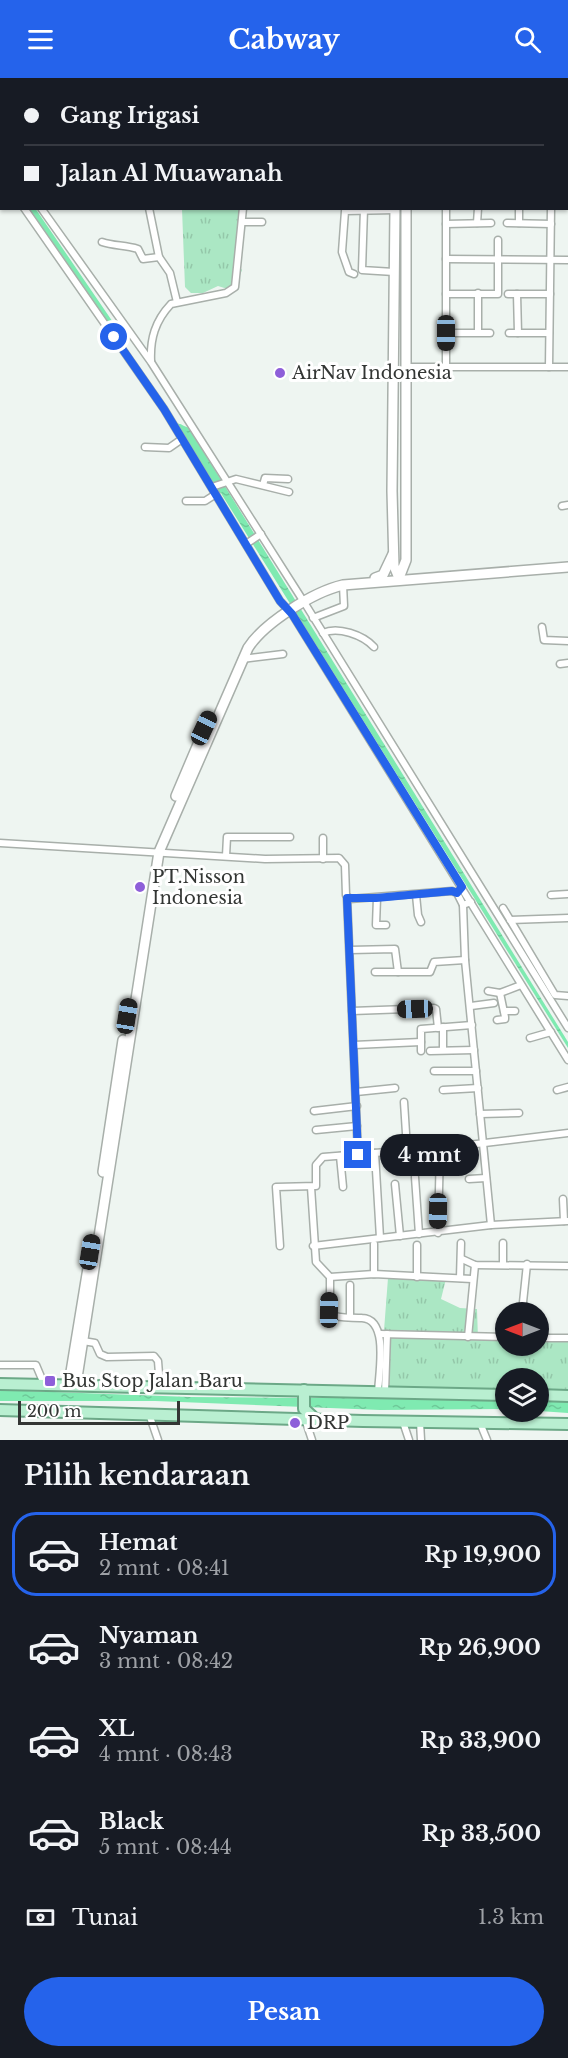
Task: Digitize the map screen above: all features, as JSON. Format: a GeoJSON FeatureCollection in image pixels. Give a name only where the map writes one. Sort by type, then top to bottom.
{"type":"FeatureCollection","features":[{"type":"Feature","properties":{"kind":"main road"},"geometry":{"type":"LineString","coordinates":[[395,210],[392,491],[393,554],[394,566],[399,578]]}},
{"type":"Feature","properties":{"kind":"main road"},"geometry":{"type":"LineString","coordinates":[[399,578],[406,560],[404,491],[406,210]]}},
{"type":"Feature","properties":{"kind":"main road"},"geometry":{"type":"LineString","coordinates":[[394,277],[405,281]]}},
{"type":"Feature","properties":{"kind":"main road"},"geometry":{"type":"LineString","coordinates":[[394,293],[404,294]]}},
{"type":"Feature","properties":{"kind":"main road"},"geometry":{"type":"LineString","coordinates":[[392,491],[396,489],[404,491]]}},
{"type":"Feature","properties":{"kind":"main road"},"geometry":{"type":"LineString","coordinates":[[72,1384],[156,852],[195,749],[243,646],[252,633],[337,582],[382,576],[393,554]]}},
{"type":"Feature","properties":{"kind":"main road"},"geometry":{"type":"LineString","coordinates":[[406,560],[414,571],[420,572],[568,561]]}},
{"type":"Feature","properties":{"kind":"main road"},"geometry":{"type":"LineString","coordinates":[[302,601],[327,589],[343,585],[399,578],[568,567]]}},
{"type":"Feature","properties":{"kind":"main road"},"geometry":{"type":"LineString","coordinates":[[72,1384],[82,1341],[156,852],[241,659],[255,637],[288,610]]}},
{"type":"Feature","properties":{"kind":"main road"},"geometry":{"type":"LineString","coordinates":[[0,1384],[495,1395]]}},
{"type":"Feature","properties":{"kind":"main road"},"geometry":{"type":"LineString","coordinates":[[304,1390],[308,1416]]}},
{"type":"Feature","properties":{"kind":"main road"},"geometry":{"type":"LineString","coordinates":[[549,1395],[568,1396]]}},
{"type":"Feature","properties":{"kind":"main road"},"geometry":{"type":"LineString","coordinates":[[0,1410],[290,1419],[308,1416],[403,1422],[568,1424]]}},
{"type":"Feature","properties":{"kind":"street"},"geometry":{"type":"LineString","coordinates":[[25,210],[139,372],[182,439],[259,536],[314,618],[375,723],[568,1028]]}},
{"type":"Feature","properties":{"kind":"street"},"geometry":{"type":"LineString","coordinates":[[42,210],[151,362],[248,543],[288,610],[471,899],[568,1060]]}},
{"type":"Feature","properties":{"kind":"street"},"geometry":{"type":"LineString","coordinates":[[149,210],[159,257],[170,273],[177,302]]}},
{"type":"Feature","properties":{"kind":"street"},"geometry":{"type":"LineString","coordinates":[[151,362],[150,348],[156,324],[165,310],[177,302],[226,293],[235,287],[243,210]]}},
{"type":"Feature","properties":{"kind":"street"},"geometry":{"type":"LineString","coordinates":[[354,210],[345,211],[342,252],[349,272],[354,274]]}},
{"type":"Feature","properties":{"kind":"street"},"geometry":{"type":"LineString","coordinates":[[364,210],[362,270],[394,277]]}},
{"type":"Feature","properties":{"kind":"street"},"geometry":{"type":"LineString","coordinates":[[446,210],[446,366]]}},
{"type":"Feature","properties":{"kind":"street"},"geometry":{"type":"LineString","coordinates":[[477,223],[478,210]]}},
{"type":"Feature","properties":{"kind":"street"},"geometry":{"type":"LineString","coordinates":[[519,210],[519,223]]}},
{"type":"Feature","properties":{"kind":"street"},"geometry":{"type":"LineString","coordinates":[[549,367],[551,210]]}},
{"type":"Feature","properties":{"kind":"street"},"geometry":{"type":"LineString","coordinates":[[243,222],[262,222]]}},
{"type":"Feature","properties":{"kind":"street"},"geometry":{"type":"LineString","coordinates":[[446,224],[491,223]]}},
{"type":"Feature","properties":{"kind":"street"},"geometry":{"type":"LineString","coordinates":[[507,223],[551,224]]}},
{"type":"Feature","properties":{"kind":"street"},"geometry":{"type":"LineString","coordinates":[[446,294],[498,294],[498,240]]}},
{"type":"Feature","properties":{"kind":"street"},"geometry":{"type":"LineString","coordinates":[[102,243],[114,246],[123,244],[138,249],[143,259],[159,257]]}},
{"type":"Feature","properties":{"kind":"street"},"geometry":{"type":"LineString","coordinates":[[446,259],[568,260]]}},
{"type":"Feature","properties":{"kind":"street"},"geometry":{"type":"LineString","coordinates":[[478,293],[478,332]]}},
{"type":"Feature","properties":{"kind":"street"},"geometry":{"type":"LineString","coordinates":[[508,294],[550,294]]}},
{"type":"Feature","properties":{"kind":"street"},"geometry":{"type":"LineString","coordinates":[[517,294],[518,333]]}},
{"type":"Feature","properties":{"kind":"street"},"geometry":{"type":"LineString","coordinates":[[446,333],[489,333]]}},
{"type":"Feature","properties":{"kind":"street"},"geometry":{"type":"LineString","coordinates":[[509,333],[549,333]]}},
{"type":"Feature","properties":{"kind":"street"},"geometry":{"type":"LineString","coordinates":[[404,367],[568,367]]}},
{"type":"Feature","properties":{"kind":"street"},"geometry":{"type":"LineString","coordinates":[[145,447],[169,448],[182,439]]}},
{"type":"Feature","properties":{"kind":"street"},"geometry":{"type":"LineString","coordinates":[[263,485],[265,478],[288,479]]}},
{"type":"Feature","properties":{"kind":"street"},"geometry":{"type":"LineString","coordinates":[[186,501],[205,501],[219,486],[236,479],[289,492]]}},
{"type":"Feature","properties":{"kind":"street"},"geometry":{"type":"LineString","coordinates":[[248,543],[259,536]]}},
{"type":"Feature","properties":{"kind":"street"},"geometry":{"type":"LineString","coordinates":[[314,618],[344,606],[343,585]]}},
{"type":"Feature","properties":{"kind":"street"},"geometry":{"type":"LineString","coordinates":[[542,627],[543,640],[568,641]]}},
{"type":"Feature","properties":{"kind":"street"},"geometry":{"type":"LineString","coordinates":[[323,633],[329,630],[356,634],[368,640],[374,647]]}},
{"type":"Feature","properties":{"kind":"street"},"geometry":{"type":"LineString","coordinates":[[241,659],[283,654]]}},
{"type":"Feature","properties":{"kind":"street"},"geometry":{"type":"LineString","coordinates":[[560,664],[568,663]]}},
{"type":"Feature","properties":{"kind":"street"},"geometry":{"type":"LineString","coordinates":[[365,729],[375,723]]}},
{"type":"Feature","properties":{"kind":"street"},"geometry":{"type":"LineString","coordinates":[[226,856],[227,837],[290,837]]}},
{"type":"Feature","properties":{"kind":"street"},"geometry":{"type":"LineString","coordinates":[[322,838],[323,859]]}},
{"type":"Feature","properties":{"kind":"street"},"geometry":{"type":"LineString","coordinates":[[0,843],[343,860],[350,950],[358,1155]]}},
{"type":"Feature","properties":{"kind":"street"},"geometry":{"type":"LineString","coordinates":[[457,893],[462,887]]}},
{"type":"Feature","properties":{"kind":"street"},"geometry":{"type":"LineString","coordinates":[[347,898],[376,898],[452,891],[457,893],[463,905],[465,960],[490,1225]]}},
{"type":"Feature","properties":{"kind":"street"},"geometry":{"type":"LineString","coordinates":[[463,905],[480,891]]}},
{"type":"Feature","properties":{"kind":"street"},"geometry":{"type":"LineString","coordinates":[[551,895],[568,894]]}},
{"type":"Feature","properties":{"kind":"street"},"geometry":{"type":"LineString","coordinates":[[416,895],[418,915],[421,921]]}},
{"type":"Feature","properties":{"kind":"street"},"geometry":{"type":"LineString","coordinates":[[376,898],[376,925],[386,925]]}},
{"type":"Feature","properties":{"kind":"street"},"geometry":{"type":"LineString","coordinates":[[503,908],[555,995],[568,996]]}},
{"type":"Feature","properties":{"kind":"street"},"geometry":{"type":"LineString","coordinates":[[510,920],[568,918]]}},
{"type":"Feature","properties":{"kind":"street"},"geometry":{"type":"LineString","coordinates":[[350,950],[395,949],[398,972]]}},
{"type":"Feature","properties":{"kind":"street"},"geometry":{"type":"LineString","coordinates":[[375,972],[430,972],[434,962],[465,960]]}},
{"type":"Feature","properties":{"kind":"street"},"geometry":{"type":"LineString","coordinates":[[488,991],[500,993],[521,985]]}},
{"type":"Feature","properties":{"kind":"street"},"geometry":{"type":"LineString","coordinates":[[497,1020],[505,1019],[500,993]]}},
{"type":"Feature","properties":{"kind":"street"},"geometry":{"type":"LineString","coordinates":[[471,1006],[494,1003]]}},
{"type":"Feature","properties":{"kind":"street"},"geometry":{"type":"LineString","coordinates":[[352,1011],[434,1008],[443,1050]]}},
{"type":"Feature","properties":{"kind":"street"},"geometry":{"type":"LineString","coordinates":[[504,1011],[515,1011]]}},
{"type":"Feature","properties":{"kind":"street"},"geometry":{"type":"LineString","coordinates":[[421,1051],[420,1030],[472,1025]]}},
{"type":"Feature","properties":{"kind":"street"},"geometry":{"type":"LineString","coordinates":[[530,1038],[551,1032]]}},
{"type":"Feature","properties":{"kind":"street"},"geometry":{"type":"LineString","coordinates":[[354,1045],[421,1042]]}},
{"type":"Feature","properties":{"kind":"street"},"geometry":{"type":"LineString","coordinates":[[430,1051],[474,1050]]}},
{"type":"Feature","properties":{"kind":"street"},"geometry":{"type":"LineString","coordinates":[[434,1071],[476,1071]]}},
{"type":"Feature","properties":{"kind":"street"},"geometry":{"type":"LineString","coordinates":[[356,1092],[395,1088]]}},
{"type":"Feature","properties":{"kind":"street"},"geometry":{"type":"LineString","coordinates":[[443,1090],[478,1088]]}},
{"type":"Feature","properties":{"kind":"street"},"geometry":{"type":"LineString","coordinates":[[557,1090],[568,1088]]}},
{"type":"Feature","properties":{"kind":"street"},"geometry":{"type":"LineString","coordinates":[[404,1102],[407,1149]]}},
{"type":"Feature","properties":{"kind":"street"},"geometry":{"type":"LineString","coordinates":[[314,1111],[357,1106]]}},
{"type":"Feature","properties":{"kind":"street"},"geometry":{"type":"LineString","coordinates":[[480,1114],[519,1113]]}},
{"type":"Feature","properties":{"kind":"street"},"geometry":{"type":"LineString","coordinates":[[316,1130],[357,1126]]}},
{"type":"Feature","properties":{"kind":"street"},"geometry":{"type":"LineString","coordinates":[[381,1392],[383,1334],[375,1322],[368,1318],[330,1314],[330,1277],[316,1262],[313,1246],[313,1186],[316,1165],[323,1157],[568,1133]]}},
{"type":"Feature","properties":{"kind":"street"},"geometry":{"type":"LineString","coordinates":[[438,1233],[440,1147]]}},
{"type":"Feature","properties":{"kind":"street"},"geometry":{"type":"LineString","coordinates":[[375,1153],[380,1238]]}},
{"type":"Feature","properties":{"kind":"street"},"geometry":{"type":"LineString","coordinates":[[340,1156],[343,1187]]}},
{"type":"Feature","properties":{"kind":"street"},"geometry":{"type":"LineString","coordinates":[[415,1177],[419,1234]]}},
{"type":"Feature","properties":{"kind":"street"},"geometry":{"type":"LineString","coordinates":[[469,1179],[486,1178]]}},
{"type":"Feature","properties":{"kind":"street"},"geometry":{"type":"LineString","coordinates":[[395,1184],[400,1236]]}},
{"type":"Feature","properties":{"kind":"street"},"geometry":{"type":"LineString","coordinates":[[280,1246],[276,1187],[313,1186]]}},
{"type":"Feature","properties":{"kind":"street"},"geometry":{"type":"LineString","coordinates":[[313,1246],[438,1233],[490,1225],[566,1221],[563,1199]]}},
{"type":"Feature","properties":{"kind":"street"},"geometry":{"type":"LineString","coordinates":[[460,1278],[461,1243]]}},
{"type":"Feature","properties":{"kind":"street"},"geometry":{"type":"LineString","coordinates":[[374,1244],[374,1274]]}},
{"type":"Feature","properties":{"kind":"street"},"geometry":{"type":"LineString","coordinates":[[503,1244],[503,1263]]}},
{"type":"Feature","properties":{"kind":"street"},"geometry":{"type":"LineString","coordinates":[[417,1245],[417,1277]]}},
{"type":"Feature","properties":{"kind":"street"},"geometry":{"type":"LineString","coordinates":[[462,1259],[475,1265],[503,1263],[568,1266]]}},
{"type":"Feature","properties":{"kind":"street"},"geometry":{"type":"LineString","coordinates":[[523,1302],[527,1264]]}},
{"type":"Feature","properties":{"kind":"street"},"geometry":{"type":"LineString","coordinates":[[468,1337],[475,1265]]}},
{"type":"Feature","properties":{"kind":"street"},"geometry":{"type":"LineString","coordinates":[[330,1277],[374,1274],[472,1279]]}},
{"type":"Feature","properties":{"kind":"street"},"geometry":{"type":"LineString","coordinates":[[350,1285],[350,1317]]}},
{"type":"Feature","properties":{"kind":"street"},"geometry":{"type":"LineString","coordinates":[[383,1334],[495,1337]]}},
{"type":"Feature","properties":{"kind":"street"},"geometry":{"type":"LineString","coordinates":[[549,1338],[568,1338]]}},
{"type":"Feature","properties":{"kind":"street"},"geometry":{"type":"LineString","coordinates":[[82,1341],[95,1343],[100,1354],[107,1357],[154,1356],[158,1361],[160,1387]]}},
{"type":"Feature","properties":{"kind":"street"},"geometry":{"type":"LineString","coordinates":[[0,1365],[36,1365],[39,1367],[44,1384]]}},
{"type":"Feature","properties":{"kind":"street"},"geometry":{"type":"LineString","coordinates":[[149,1414],[158,1440]]}},
{"type":"Feature","properties":{"kind":"street"},"geometry":{"type":"LineString","coordinates":[[308,1416],[312,1440]]}},
{"type":"Feature","properties":{"kind":"street"},"geometry":{"type":"LineString","coordinates":[[403,1422],[409,1440]]}},
{"type":"Feature","properties":{"kind":"street"},"geometry":{"type":"LineString","coordinates":[[420,1422],[421,1440]]}},
{"type":"Feature","properties":{"kind":"street"},"geometry":{"type":"LineString","coordinates":[[480,1423],[487,1440]]}},
{"type":"Feature","properties":{"kind":"green space"},"geometry":{"type":"Polygon","coordinates":[[[182,210],[241,210],[238,264],[242,270],[234,291],[218,286],[203,293],[191,293],[185,287],[182,210]]]}},
{"type":"Feature","properties":{"kind":"green space"},"geometry":{"type":"Polygon","coordinates":[[[388,1278],[446,1279],[441,1299],[460,1308],[477,1309],[478,1339],[495,1340],[495,1356],[549,1356],[549,1340],[568,1341],[568,1400],[549,1400],[549,1368],[495,1368],[495,1400],[379,1396],[388,1278]]]}},
{"type":"Feature","properties":{"kind":"water"},"geometry":{"type":"Polygon","coordinates":[[[177,423],[189,428],[568,1042],[568,1048],[177,423]]]}},
{"type":"Feature","properties":{"kind":"water"},"geometry":{"type":"Polygon","coordinates":[[[0,1390],[190,1397],[495,1399],[495,1409],[380,1410],[155,1401],[0,1401],[0,1390]]]}},
{"type":"Feature","properties":{"kind":"water"},"geometry":{"type":"Polygon","coordinates":[[[549,1400],[568,1401],[568,1413],[549,1412],[549,1400]]]}},
{"type":"Feature","properties":{"kind":"waterway"},"geometry":{"type":"LineString","coordinates":[[30,210],[115,334]]}},
{"type":"Feature","properties":{"kind":"waterway"},"geometry":{"type":"LineString","coordinates":[[179,429],[219,488]]}},
{"type":"Feature","properties":{"kind":"place","name":"AirNav Indonesia"},"geometry":{"type":"Point","coordinates":[280,373]}},
{"type":"Feature","properties":{"kind":"place","name":"PT.Nisson Indonesia"},"geometry":{"type":"Point","coordinates":[140,887]}},
{"type":"Feature","properties":{"kind":"place","name":"Bus Stop Jalan Baru"},"geometry":{"type":"Point","coordinates":[50,1381]}},
{"type":"Feature","properties":{"kind":"place","name":"DRP"},"geometry":{"type":"Point","coordinates":[295,1423]}},
{"type":"Feature","properties":{"kind":"route"},"geometry":{"type":"LineString","coordinates":[[114,337],[164,409],[280,601],[292,614],[462,887],[457,893],[452,891],[376,898],[347,898],[346,900],[358,1155]]}}]}
